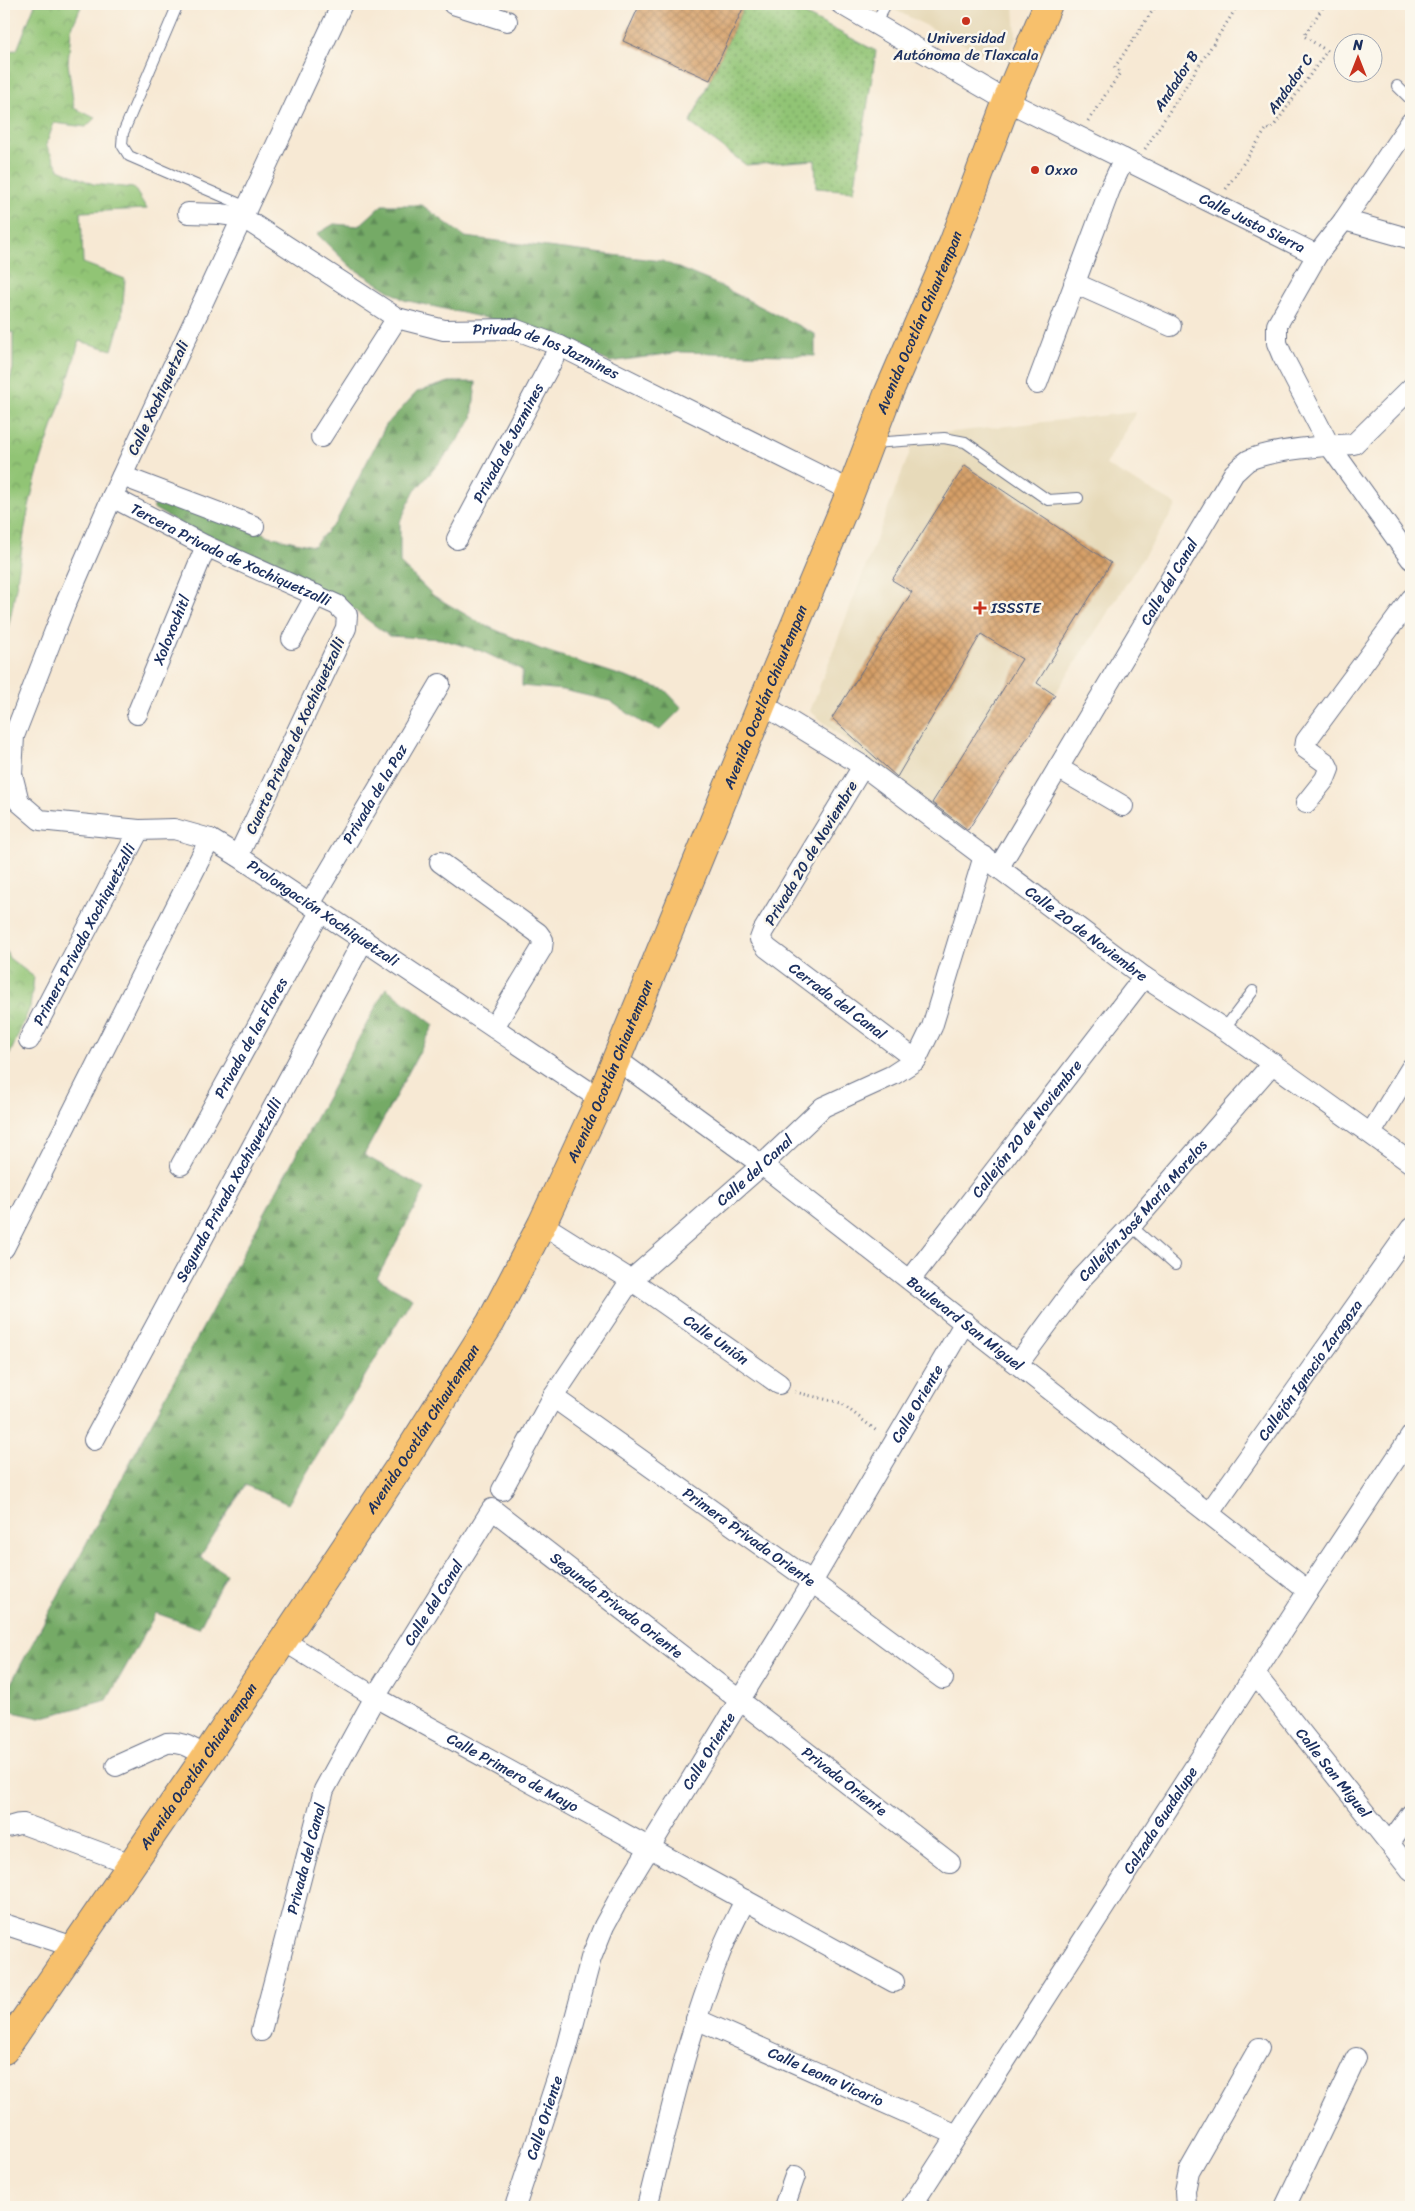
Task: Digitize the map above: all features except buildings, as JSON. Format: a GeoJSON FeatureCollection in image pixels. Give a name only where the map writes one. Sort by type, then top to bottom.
{"type":"FeatureCollection","features":[{"type":"Feature","properties":{"kind":"main road","name":"Avenida Ocotlán Chiautempan"},"geometry":{"type":"LineString","coordinates":[[4,2050],[284,1641],[402,1463],[491,1322],[542,1224],[600,1099],[851,491],[899,367],[953,244],[1007,101],[1048,4]]}},
{"type":"Feature","properties":{"kind":"street","name":"Calle Xochiquetzali"},"geometry":{"type":"LineString","coordinates":[[19,802],[12,774],[14,736],[65,606],[112,497],[342,4]]}},
{"type":"Feature","properties":{"kind":"street"},"geometry":{"type":"LineString","coordinates":[[453,4],[507,21]]}},
{"type":"Feature","properties":{"kind":"street","name":"Calle Justo Sierra"},"geometry":{"type":"LineString","coordinates":[[841,4],[867,14],[1007,101],[1317,255],[1278,325],[1277,343],[1329,445],[1411,558]]}},
{"type":"Feature","properties":{"kind":"street"},"geometry":{"type":"LineString","coordinates":[[1317,255],[1344,220],[1411,122]]}},
{"type":"Feature","properties":{"kind":"street"},"geometry":{"type":"LineString","coordinates":[[1037,384],[1110,189],[1130,161]]}},
{"type":"Feature","properties":{"kind":"street"},"geometry":{"type":"LineString","coordinates":[[188,213],[220,214],[245,212]]}},
{"type":"Feature","properties":{"kind":"street","name":"Privada de los Jazmines"},"geometry":{"type":"LineString","coordinates":[[245,212],[397,318],[444,330],[514,329],[560,346],[851,491]]}},
{"type":"Feature","properties":{"kind":"street"},"geometry":{"type":"LineString","coordinates":[[1344,220],[1411,238]]}},
{"type":"Feature","properties":{"kind":"street"},"geometry":{"type":"LineString","coordinates":[[1074,283],[1171,326]]}},
{"type":"Feature","properties":{"kind":"street"},"geometry":{"type":"LineString","coordinates":[[321,437],[397,318]]}},
{"type":"Feature","properties":{"kind":"street","name":"Privada de Jazmines"},"geometry":{"type":"LineString","coordinates":[[456,539],[560,346]]}},
{"type":"Feature","properties":{"kind":"street","name":"Calle del Canal"},"geometry":{"type":"LineString","coordinates":[[502,1490],[553,1397],[631,1280],[762,1165],[823,1107],[893,1075],[916,1060],[932,1027],[992,861],[1058,768],[1234,473],[1248,460],[1277,453],[1329,445],[1354,444],[1411,388]]}},
{"type":"Feature","properties":{"kind":"street"},"geometry":{"type":"LineString","coordinates":[[122,476],[254,526]]}},
{"type":"Feature","properties":{"kind":"street","name":"Tercera Privada de Xochiquetzalli"},"geometry":{"type":"LineString","coordinates":[[112,497],[206,546],[337,605],[347,615]]}},
{"type":"Feature","properties":{"kind":"street","name":"Xoloxochitl"},"geometry":{"type":"LineString","coordinates":[[137,714],[206,546]]}},
{"type":"Feature","properties":{"kind":"street"},"geometry":{"type":"LineString","coordinates":[[292,639],[316,595]]}},
{"type":"Feature","properties":{"kind":"street"},"geometry":{"type":"LineString","coordinates":[[1306,803],[1325,779],[1329,769],[1326,763],[1305,748],[1306,741],[1411,600]]}},
{"type":"Feature","properties":{"kind":"street","name":"Cuarta Privada de Xochiquetzalli"},"geometry":{"type":"LineString","coordinates":[[238,856],[346,628],[347,615]]}},
{"type":"Feature","properties":{"kind":"street","name":"Privada de la Paz"},"geometry":{"type":"LineString","coordinates":[[315,908],[440,684]]}},
{"type":"Feature","properties":{"kind":"street","name":"Calle 20 de Noviembre"},"geometry":{"type":"LineString","coordinates":[[762,704],[864,766],[1144,977],[1273,1063],[1411,1163]]}},
{"type":"Feature","properties":{"kind":"street","name":"Privada 20 de Noviembre"},"geometry":{"type":"LineString","coordinates":[[760,940],[763,931],[864,766]]}},
{"type":"Feature","properties":{"kind":"street"},"geometry":{"type":"LineString","coordinates":[[1058,768],[1123,806]]}},
{"type":"Feature","properties":{"kind":"street","name":"Prolongación Xochiquetzali"},"geometry":{"type":"LineString","coordinates":[[19,802],[40,820],[139,830],[174,829],[210,840],[238,856],[600,1099]]}},
{"type":"Feature","properties":{"kind":"street","name":"Primera Privada Xochiquetzalli"},"geometry":{"type":"LineString","coordinates":[[30,1040],[139,830]]}},
{"type":"Feature","properties":{"kind":"street"},"geometry":{"type":"LineString","coordinates":[[4,1248],[210,840]]}},
{"type":"Feature","properties":{"kind":"street"},"geometry":{"type":"LineString","coordinates":[[440,862],[538,933],[543,940],[542,948],[494,1027]]}},
{"type":"Feature","properties":{"kind":"street","name":"Privada de las Flores"},"geometry":{"type":"LineString","coordinates":[[182,1165],[315,908]]}},
{"type":"Feature","properties":{"kind":"street","name":"Segunda Privada Xochiquetzalli"},"geometry":{"type":"LineString","coordinates":[[94,1440],[364,940]]}},
{"type":"Feature","properties":{"kind":"street","name":"Cerrada del Canal"},"geometry":{"type":"LineString","coordinates":[[760,940],[767,948],[916,1060]]}},
{"type":"Feature","properties":{"kind":"street","name":"Callejón 20 de Noviembre"},"geometry":{"type":"LineString","coordinates":[[910,1280],[1144,977]]}},
{"type":"Feature","properties":{"kind":"street","name":"Boulevard San Miguel"},"geometry":{"type":"LineString","coordinates":[[616,1059],[762,1165],[1308,1591]]}},
{"type":"Feature","properties":{"kind":"street","name":"Callejón José María Morelos"},"geometry":{"type":"LineString","coordinates":[[1018,1364],[1080,1279],[1131,1226],[1273,1063]]}},
{"type":"Feature","properties":{"kind":"street"},"geometry":{"type":"LineString","coordinates":[[1370,1134],[1411,1068]]}},
{"type":"Feature","properties":{"kind":"street","name":"Calle Unión"},"geometry":{"type":"LineString","coordinates":[[542,1224],[631,1280],[779,1384]]}},
{"type":"Feature","properties":{"kind":"street","name":"Callejón Ignacio Zaragoza"},"geometry":{"type":"LineString","coordinates":[[1209,1513],[1411,1228]]}},
{"type":"Feature","properties":{"kind":"street","name":"Calle Oriente"},"geometry":{"type":"LineString","coordinates":[[515,2207],[566,2052],[591,1958],[614,1908],[812,1582],[965,1322]]}},
{"type":"Feature","properties":{"kind":"street","name":"Primera Privada Oriente"},"geometry":{"type":"LineString","coordinates":[[553,1397],[944,1679]]}},
{"type":"Feature","properties":{"kind":"street","name":"Calzada Guadalupe"},"geometry":{"type":"LineString","coordinates":[[911,2207],[1308,1591],[1411,1436]]}},
{"type":"Feature","properties":{"kind":"street","name":"Calle del Canal"},"geometry":{"type":"LineString","coordinates":[[375,1697],[492,1509]]}},
{"type":"Feature","properties":{"kind":"street","name":"Segunda Privada Oriente"},"geometry":{"type":"LineString","coordinates":[[492,1509],[739,1702]]}},
{"type":"Feature","properties":{"kind":"street","name":"Calle Primero de Mayo"},"geometry":{"type":"LineString","coordinates":[[284,1641],[375,1697],[894,1982]]}},
{"type":"Feature","properties":{"kind":"street","name":"Calle San Miguel"},"geometry":{"type":"LineString","coordinates":[[1256,1674],[1411,1871]]}},
{"type":"Feature","properties":{"kind":"street","name":"Privada del Canal"},"geometry":{"type":"LineString","coordinates":[[262,2031],[324,1790],[375,1697]]}},
{"type":"Feature","properties":{"kind":"street","name":"Privada Oriente"},"geometry":{"type":"LineString","coordinates":[[739,1702],[950,1863]]}},
{"type":"Feature","properties":{"kind":"street"},"geometry":{"type":"LineString","coordinates":[[116,1766],[167,1743],[174,1742],[187,1745],[206,1756]]}},
{"type":"Feature","properties":{"kind":"street"},"geometry":{"type":"LineString","coordinates":[[1390,1843],[1411,1814]]}},
{"type":"Feature","properties":{"kind":"street"},"geometry":{"type":"LineString","coordinates":[[4,1827],[10,1828],[16,1824],[23,1824],[131,1864]]}},
{"type":"Feature","properties":{"kind":"street"},"geometry":{"type":"LineString","coordinates":[[647,2207],[684,2059],[696,2019],[718,1958],[745,1900]]}},
{"type":"Feature","properties":{"kind":"street"},"geometry":{"type":"LineString","coordinates":[[4,1924],[74,1948]]}},
{"type":"Feature","properties":{"kind":"street","name":"Calle Leona Vicario"},"geometry":{"type":"LineString","coordinates":[[696,2019],[957,2136]]}},
{"type":"Feature","properties":{"kind":"street"},"geometry":{"type":"LineString","coordinates":[[1186,2207],[1185,2191],[1189,2171],[1259,2048]]}},
{"type":"Feature","properties":{"kind":"street"},"geometry":{"type":"LineString","coordinates":[[1285,2207],[1356,2058]]}},
{"type":"Feature","properties":{"kind":"street"},"geometry":{"type":"LineString","coordinates":[[784,2207],[795,2176]]}},
{"type":"Feature","properties":{"kind":"lane"},"geometry":{"type":"LineString","coordinates":[[178,4],[124,133],[122,145],[129,156],[245,212]]}},
{"type":"Feature","properties":{"kind":"lane"},"geometry":{"type":"LineString","coordinates":[[867,14],[886,4]]}},
{"type":"Feature","properties":{"kind":"lane"},"geometry":{"type":"LineString","coordinates":[[1397,86],[1411,100]]}},
{"type":"Feature","properties":{"kind":"lane"},"geometry":{"type":"LineString","coordinates":[[869,444],[944,438],[966,442],[1048,500],[1078,498]]}},
{"type":"Feature","properties":{"kind":"lane"},"geometry":{"type":"LineString","coordinates":[[1224,1030],[1253,991]]}},
{"type":"Feature","properties":{"kind":"lane"},"geometry":{"type":"LineString","coordinates":[[1131,1226],[1174,1265]]}},
{"type":"Feature","properties":{"kind":"path"},"geometry":{"type":"LineString","coordinates":[[1078,136],[1120,73],[1115,67],[1157,4]]}},
{"type":"Feature","properties":{"kind":"path","name":"Andador C"},"geometry":{"type":"LineString","coordinates":[[1216,204],[1267,128],[1271,130],[1327,51],[1304,36],[1326,4]]}},
{"type":"Feature","properties":{"kind":"path","name":"Andador B"},"geometry":{"type":"LineString","coordinates":[[1130,161],[1235,10]]}},
{"type":"Feature","properties":{"kind":"path"},"geometry":{"type":"LineString","coordinates":[[779,1384],[802,1395],[840,1403],[893,1443]]}},
{"type":"Feature","properties":{"kind":"shaded area","name":"Universidad Autónoma de Tlaxcala"},"geometry":{"type":"Polygon","coordinates":[[[883,4],[1014,4],[1016,38],[1007,55],[995,60],[883,4]]]}},
{"type":"Feature","properties":{"kind":"shaded area","name":"ISSSTE"},"geometry":{"type":"Polygon","coordinates":[[[1136,412],[1106,465],[1177,505],[963,837],[810,711],[916,436],[1136,412]]]}},
{"type":"Feature","properties":{"kind":"green space"},"geometry":{"type":"Polygon","coordinates":[[[35,4],[82,4],[71,30],[68,63],[74,108],[95,118],[86,127],[54,123],[46,145],[59,169],[93,184],[134,188],[147,209],[81,212],[83,263],[125,279],[122,315],[112,350],[79,341],[33,489],[13,604],[4,642],[4,402],[13,369],[13,332],[4,333],[4,51],[17,50],[35,4]]]}},
{"type":"Feature","properties":{"kind":"green space"},"geometry":{"type":"Polygon","coordinates":[[[745,4],[785,4],[876,51],[854,191],[816,188],[815,160],[746,165],[690,123],[745,4]]]}},
{"type":"Feature","properties":{"kind":"green space"},"geometry":{"type":"Polygon","coordinates":[[[382,205],[422,205],[465,237],[662,261],[714,283],[815,334],[815,356],[681,352],[610,362],[531,328],[404,300],[351,267],[317,234],[334,224],[359,226],[382,205]]]}},
{"type":"Feature","properties":{"kind":"green space"},"geometry":{"type":"Polygon","coordinates":[[[449,382],[476,382],[472,419],[453,447],[414,492],[400,522],[400,563],[434,596],[482,624],[540,649],[665,690],[682,708],[660,730],[641,722],[610,701],[563,690],[522,686],[522,670],[481,651],[441,639],[389,636],[341,600],[245,561],[153,508],[164,494],[197,496],[269,536],[313,546],[336,522],[386,425],[417,392],[449,382]]]}},
{"type":"Feature","properties":{"kind":"green space"},"geometry":{"type":"Polygon","coordinates":[[[4,946],[9,958],[34,977],[30,1007],[4,1068],[4,946]]]}},
{"type":"Feature","properties":{"kind":"green space"},"geometry":{"type":"Polygon","coordinates":[[[386,988],[434,1025],[364,1155],[425,1189],[377,1278],[412,1298],[288,1504],[245,1485],[200,1557],[226,1574],[199,1628],[156,1613],[107,1700],[40,1718],[4,1710],[4,1696],[386,988]]]}},
{"type":"Feature","properties":{"kind":"place","name":"Universidad Autónoma de Tlaxcala"},"geometry":{"type":"Point","coordinates":[966,21]}},
{"type":"Feature","properties":{"kind":"place","name":"Oxxo"},"geometry":{"type":"Point","coordinates":[1035,170]}},
{"type":"Feature","properties":{"kind":"place","name":"ISSSTE"},"geometry":{"type":"Point","coordinates":[980,608]}}]}
